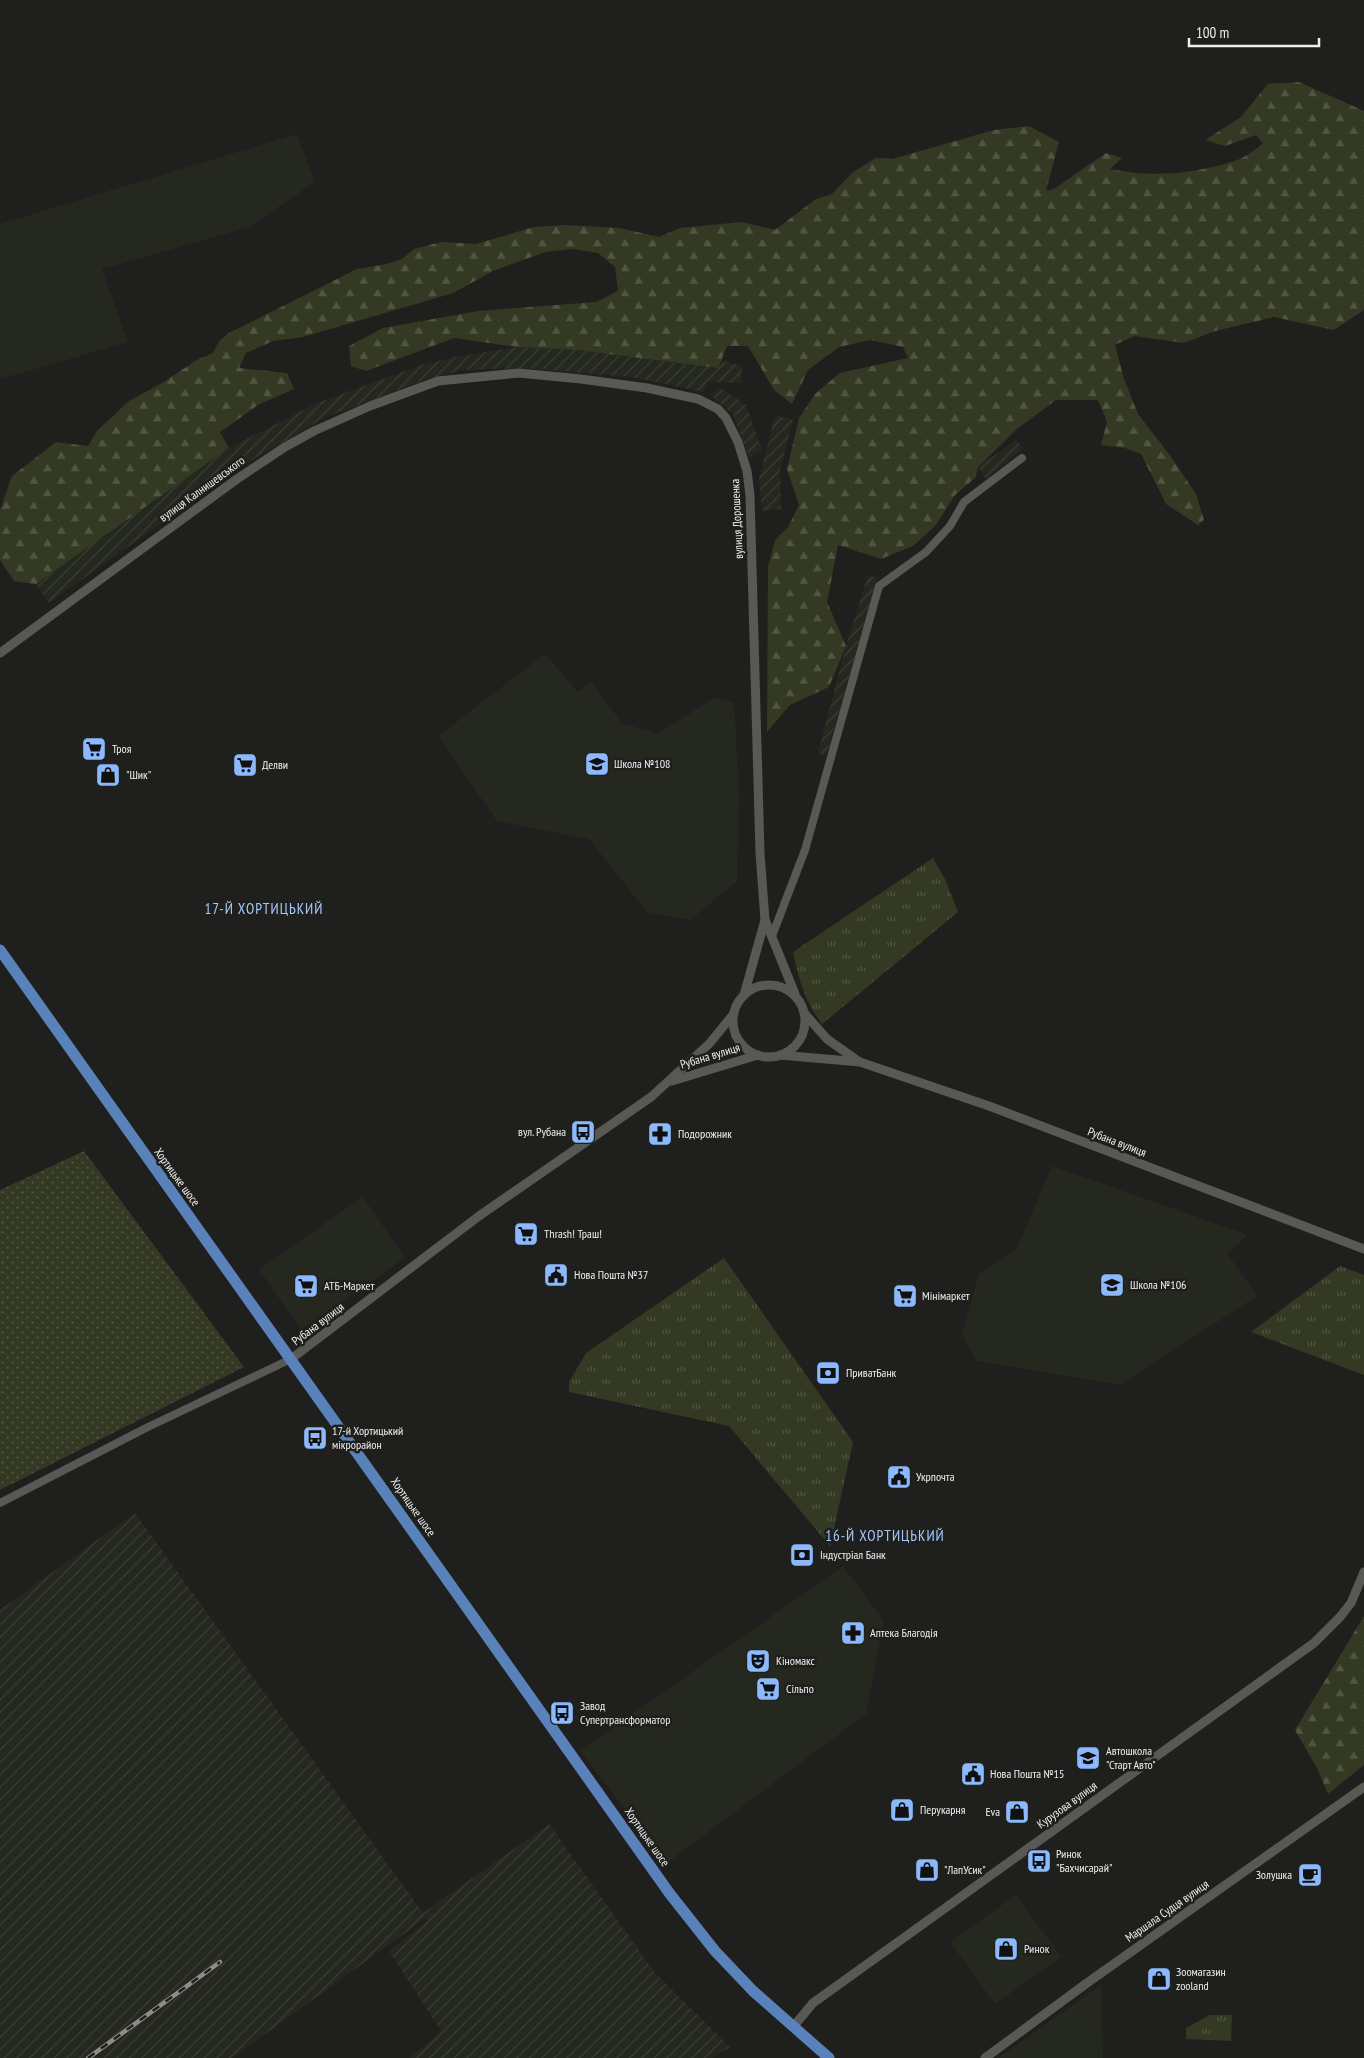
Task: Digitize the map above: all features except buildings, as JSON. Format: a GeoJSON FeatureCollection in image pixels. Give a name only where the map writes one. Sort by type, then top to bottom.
{"type":"FeatureCollection","features":[{"type":"Feature","properties":{"kind":"main road","name":"Хортицьке шосе"},"geometry":{"type":"LineString","coordinates":[[0,950],[95,1087],[291,1359],[670,1894],[715,1951],[753,1990],[829,2058]]}},
{"type":"Feature","properties":{"kind":"street","name":"вулиця Дорошенка"},"geometry":{"type":"LineString","coordinates":[[438,381],[519,373],[581,378],[698,398],[718,409],[726,418],[740,449],[747,471],[750,495],[760,853],[765,920],[798,1000]]}},
{"type":"Feature","properties":{"kind":"street","name":"вулиця Калнишевського"},"geometry":{"type":"LineString","coordinates":[[0,653],[237,479],[285,447],[314,431],[370,406],[438,381]]}},
{"type":"Feature","properties":{"kind":"street"},"geometry":{"type":"LineString","coordinates":[[772,936],[805,850],[879,586],[926,552],[950,526],[964,502],[1022,458]]}},
{"type":"Feature","properties":{"kind":"street","name":"вулиця Дорошенка"},"geometry":{"type":"LineString","coordinates":[[744,994],[765,920]]}},
{"type":"Feature","properties":{"kind":"street"},"geometry":{"type":"LineString","coordinates":[[773,985],[787,990],[798,1000],[804,1013],[805,1021],[802,1035],[793,1047],[780,1055],[765,1056],[758,1055],[744,1047],[735,1033],[732,1016],[738,1001],[744,994],[758,986],[773,985]]}},
{"type":"Feature","properties":{"kind":"street","name":"Рубана вулиця"},"geometry":{"type":"LineString","coordinates":[[804,1013],[827,1039],[860,1062]]}},
{"type":"Feature","properties":{"kind":"street","name":"Рубана вулиця"},"geometry":{"type":"LineString","coordinates":[[0,1503],[148,1427],[274,1369],[291,1359],[479,1216],[643,1102],[670,1081],[709,1044],[732,1016]]}},
{"type":"Feature","properties":{"kind":"street","name":"Рубана вулиця"},"geometry":{"type":"LineString","coordinates":[[670,1081],[758,1055]]}},
{"type":"Feature","properties":{"kind":"street","name":"Рубана вулиця"},"geometry":{"type":"LineString","coordinates":[[780,1055],[860,1062],[989,1106],[1364,1249]]}},
{"type":"Feature","properties":{"kind":"street","name":"Курузова вулиця"},"geometry":{"type":"LineString","coordinates":[[793,2027],[813,2003],[1314,1643],[1351,1603],[1364,1572]]}},
{"type":"Feature","properties":{"kind":"street","name":"Маршала Судця вулиця"},"geometry":{"type":"LineString","coordinates":[[985,2058],[1364,1786]]}},
{"type":"Feature","properties":{"kind":"shaded area"},"geometry":{"type":"Polygon","coordinates":[[[297,134],[315,182],[249,227],[102,269],[128,342],[0,379],[0,224],[297,134]]]}},
{"type":"Feature","properties":{"kind":"shaded area"},"geometry":{"type":"Polygon","coordinates":[[[517,347],[576,350],[717,368],[720,360],[742,366],[741,383],[707,382],[704,392],[631,377],[525,368],[462,370],[427,379],[324,418],[242,466],[49,603],[36,584],[229,448],[317,403],[421,365],[455,357],[517,347]]]}},
{"type":"Feature","properties":{"kind":"shaded area"},"geometry":{"type":"Polygon","coordinates":[[[719,387],[746,405],[762,450],[749,457],[733,414],[711,396],[719,387]]]}},
{"type":"Feature","properties":{"kind":"shaded area"},"geometry":{"type":"Polygon","coordinates":[[[775,415],[793,420],[780,471],[781,509],[762,511],[759,479],[775,415]]]}},
{"type":"Feature","properties":{"kind":"shaded area"},"geometry":{"type":"Polygon","coordinates":[[[1016,440],[1023,448],[986,479],[978,467],[1016,440]]]}},
{"type":"Feature","properties":{"kind":"shaded area"},"geometry":{"type":"Polygon","coordinates":[[[868,575],[877,578],[826,756],[818,753],[846,646],[868,575]]]}},
{"type":"Feature","properties":{"kind":"shaded area","name":"Школа №108"},"geometry":{"type":"Polygon","coordinates":[[[545,654],[578,692],[591,682],[622,723],[658,734],[715,697],[734,702],[739,793],[737,881],[690,920],[647,912],[589,839],[497,821],[438,736],[545,654]]]}},
{"type":"Feature","properties":{"kind":"shaded area","name":"Школа №106"},"geometry":{"type":"Polygon","coordinates":[[[1052,1166],[1248,1235],[1227,1253],[1257,1296],[1120,1385],[976,1361],[962,1334],[979,1274],[1017,1248],[1052,1166]]]}},
{"type":"Feature","properties":{"kind":"shaded area"},"geometry":{"type":"Polygon","coordinates":[[[363,1197],[405,1258],[301,1330],[259,1269],[363,1197]]]}},
{"type":"Feature","properties":{"kind":"shaded area"},"geometry":{"type":"Polygon","coordinates":[[[135,1513],[423,1913],[549,1824],[655,1973],[730,2047],[712,2058],[410,2058],[441,2031],[389,1951],[427,1921],[426,1918],[232,2058],[0,2058],[0,1610],[135,1513]]]}},
{"type":"Feature","properties":{"kind":"shaded area"},"geometry":{"type":"Polygon","coordinates":[[[843,1566],[884,1621],[866,1714],[667,1863],[580,1751],[843,1566]]]}},
{"type":"Feature","properties":{"kind":"shaded area","name":"Ринок"},"geometry":{"type":"Polygon","coordinates":[[[1016,1895],[1061,1957],[995,2004],[950,1942],[1016,1895]]]}},
{"type":"Feature","properties":{"kind":"shaded area"},"geometry":{"type":"Polygon","coordinates":[[[1101,1985],[1103,2058],[998,2058],[1101,1985]]]}},
{"type":"Feature","properties":{"kind":"green space"},"geometry":{"type":"Polygon","coordinates":[[[1299,82],[1364,111],[1364,310],[1334,330],[1274,317],[1215,331],[1184,343],[1134,336],[1115,345],[1124,379],[1138,414],[1169,454],[1196,494],[1204,520],[1198,525],[1166,504],[1141,454],[1125,448],[1101,445],[1107,422],[1098,400],[1056,400],[1017,429],[978,467],[976,477],[955,495],[936,525],[913,546],[881,559],[838,545],[827,602],[846,646],[829,687],[790,705],[767,732],[768,567],[775,540],[788,527],[799,505],[787,469],[799,418],[816,393],[840,373],[908,358],[903,347],[870,340],[839,347],[808,370],[792,404],[774,390],[748,346],[727,346],[718,368],[576,350],[517,347],[454,338],[366,371],[351,366],[349,346],[383,328],[478,311],[596,302],[618,291],[615,267],[598,253],[572,249],[545,252],[493,271],[453,293],[303,337],[273,341],[246,353],[239,368],[287,373],[294,389],[258,405],[220,432],[229,448],[36,584],[14,581],[0,560],[0,510],[12,476],[56,442],[88,446],[97,431],[129,401],[162,383],[197,360],[213,353],[220,340],[229,333],[357,269],[402,259],[414,249],[441,242],[476,244],[534,227],[565,225],[619,228],[659,237],[680,228],[742,222],[775,230],[816,199],[832,194],[853,172],[876,158],[892,159],[994,130],[1029,126],[1059,142],[1046,191],[1054,189],[1106,153],[1122,158],[1110,169],[1126,172],[1157,174],[1206,169],[1240,159],[1263,144],[1256,135],[1225,146],[1205,140],[1241,117],[1268,84],[1299,82]]]}},
{"type":"Feature","properties":{"kind":"green space"},"geometry":{"type":"Polygon","coordinates":[[[933,858],[946,881],[958,912],[822,1024],[803,990],[793,952],[933,858]]]}},
{"type":"Feature","properties":{"kind":"green space"},"geometry":{"type":"Polygon","coordinates":[[[84,1151],[244,1367],[0,1490],[0,1190],[84,1151]]]}},
{"type":"Feature","properties":{"kind":"green space"},"geometry":{"type":"Polygon","coordinates":[[[724,1258],[853,1442],[830,1546],[729,1426],[569,1392],[569,1382],[586,1353],[724,1258]]]}},
{"type":"Feature","properties":{"kind":"green space"},"geometry":{"type":"Polygon","coordinates":[[[1340,1266],[1364,1275],[1364,1375],[1251,1332],[1340,1266]]]}},
{"type":"Feature","properties":{"kind":"green space"},"geometry":{"type":"Polygon","coordinates":[[[1364,1616],[1364,1765],[1328,1794],[1317,1768],[1295,1730],[1364,1616]]]}},
{"type":"Feature","properties":{"kind":"green space"},"geometry":{"type":"Polygon","coordinates":[[[1210,2015],[1232,2015],[1231,2041],[1186,2039],[1186,2028],[1210,2015]]]}},
{"type":"Feature","properties":{"kind":"railway"},"geometry":{"type":"LineString","coordinates":[[88,2058],[220,1962]]}},
{"type":"Feature","properties":{"kind":"place","name":"Троя"},"geometry":{"type":"Point","coordinates":[94,749]}},
{"type":"Feature","properties":{"kind":"place","name":"Школа №108"},"geometry":{"type":"Point","coordinates":[597,764]}},
{"type":"Feature","properties":{"kind":"place","name":"Делви"},"geometry":{"type":"Point","coordinates":[245,765]}},
{"type":"Feature","properties":{"kind":"place","name":"\"Шик\""},"geometry":{"type":"Point","coordinates":[108,775]}},
{"type":"Feature","properties":{"kind":"place","name":"вул. Рубана"},"geometry":{"type":"Point","coordinates":[583,1132]}},
{"type":"Feature","properties":{"kind":"place","name":"Подорожник"},"geometry":{"type":"Point","coordinates":[660,1134]}},
{"type":"Feature","properties":{"kind":"place","name":"Thrash! Траш!"},"geometry":{"type":"Point","coordinates":[526,1234]}},
{"type":"Feature","properties":{"kind":"place","name":"Нова Пошта №37"},"geometry":{"type":"Point","coordinates":[556,1275]}},
{"type":"Feature","properties":{"kind":"place","name":"Школа №106"},"geometry":{"type":"Point","coordinates":[1112,1285]}},
{"type":"Feature","properties":{"kind":"place","name":"АТБ-Маркет"},"geometry":{"type":"Point","coordinates":[306,1286]}},
{"type":"Feature","properties":{"kind":"place","name":"Мiнiмаркет"},"geometry":{"type":"Point","coordinates":[905,1296]}},
{"type":"Feature","properties":{"kind":"place","name":"ПриватБанк"},"geometry":{"type":"Point","coordinates":[828,1373]}},
{"type":"Feature","properties":{"kind":"place","name":"17-й Хортицький мікрорайон"},"geometry":{"type":"Point","coordinates":[315,1438]}},
{"type":"Feature","properties":{"kind":"place","name":"Укрпочта"},"geometry":{"type":"Point","coordinates":[899,1477]}},
{"type":"Feature","properties":{"kind":"place","name":"Iндустрiал Банк"},"geometry":{"type":"Point","coordinates":[802,1555]}},
{"type":"Feature","properties":{"kind":"place","name":"Аптека Благодiя"},"geometry":{"type":"Point","coordinates":[853,1633]}},
{"type":"Feature","properties":{"kind":"place","name":"Кіномакс"},"geometry":{"type":"Point","coordinates":[758,1661]}},
{"type":"Feature","properties":{"kind":"place","name":"Сільпо"},"geometry":{"type":"Point","coordinates":[768,1689]}},
{"type":"Feature","properties":{"kind":"place","name":"Завод Супертрансформатор"},"geometry":{"type":"Point","coordinates":[562,1713]}},
{"type":"Feature","properties":{"kind":"place","name":"Автошкола \"Старт Авто\""},"geometry":{"type":"Point","coordinates":[1088,1758]}},
{"type":"Feature","properties":{"kind":"place","name":"Нова Пошта №15"},"geometry":{"type":"Point","coordinates":[973,1774]}},
{"type":"Feature","properties":{"kind":"place","name":"Перукарня"},"geometry":{"type":"Point","coordinates":[902,1810]}},
{"type":"Feature","properties":{"kind":"place","name":"Eva"},"geometry":{"type":"Point","coordinates":[1017,1812]}},
{"type":"Feature","properties":{"kind":"place","name":"Ринок \"Бахчисарай\""},"geometry":{"type":"Point","coordinates":[1039,1861]}},
{"type":"Feature","properties":{"kind":"place","name":"\"ЛапУсик\""},"geometry":{"type":"Point","coordinates":[927,1870]}},
{"type":"Feature","properties":{"kind":"place","name":"Золушка"},"geometry":{"type":"Point","coordinates":[1310,1875]}},
{"type":"Feature","properties":{"kind":"place","name":"Ринок"},"geometry":{"type":"Point","coordinates":[1006,1949]}},
{"type":"Feature","properties":{"kind":"place","name":"Зоомагазин zooland"},"geometry":{"type":"Point","coordinates":[1159,1979]}},
{"type":"Feature","properties":{"kind":"district","name":"17-Й ХОРТИЦЬКИЙ"},"geometry":{"type":"Point","coordinates":[264,909]}},
{"type":"Feature","properties":{"kind":"district","name":"16-Й ХОРТИЦЬКИЙ"},"geometry":{"type":"Point","coordinates":[885,1536]}}]}
